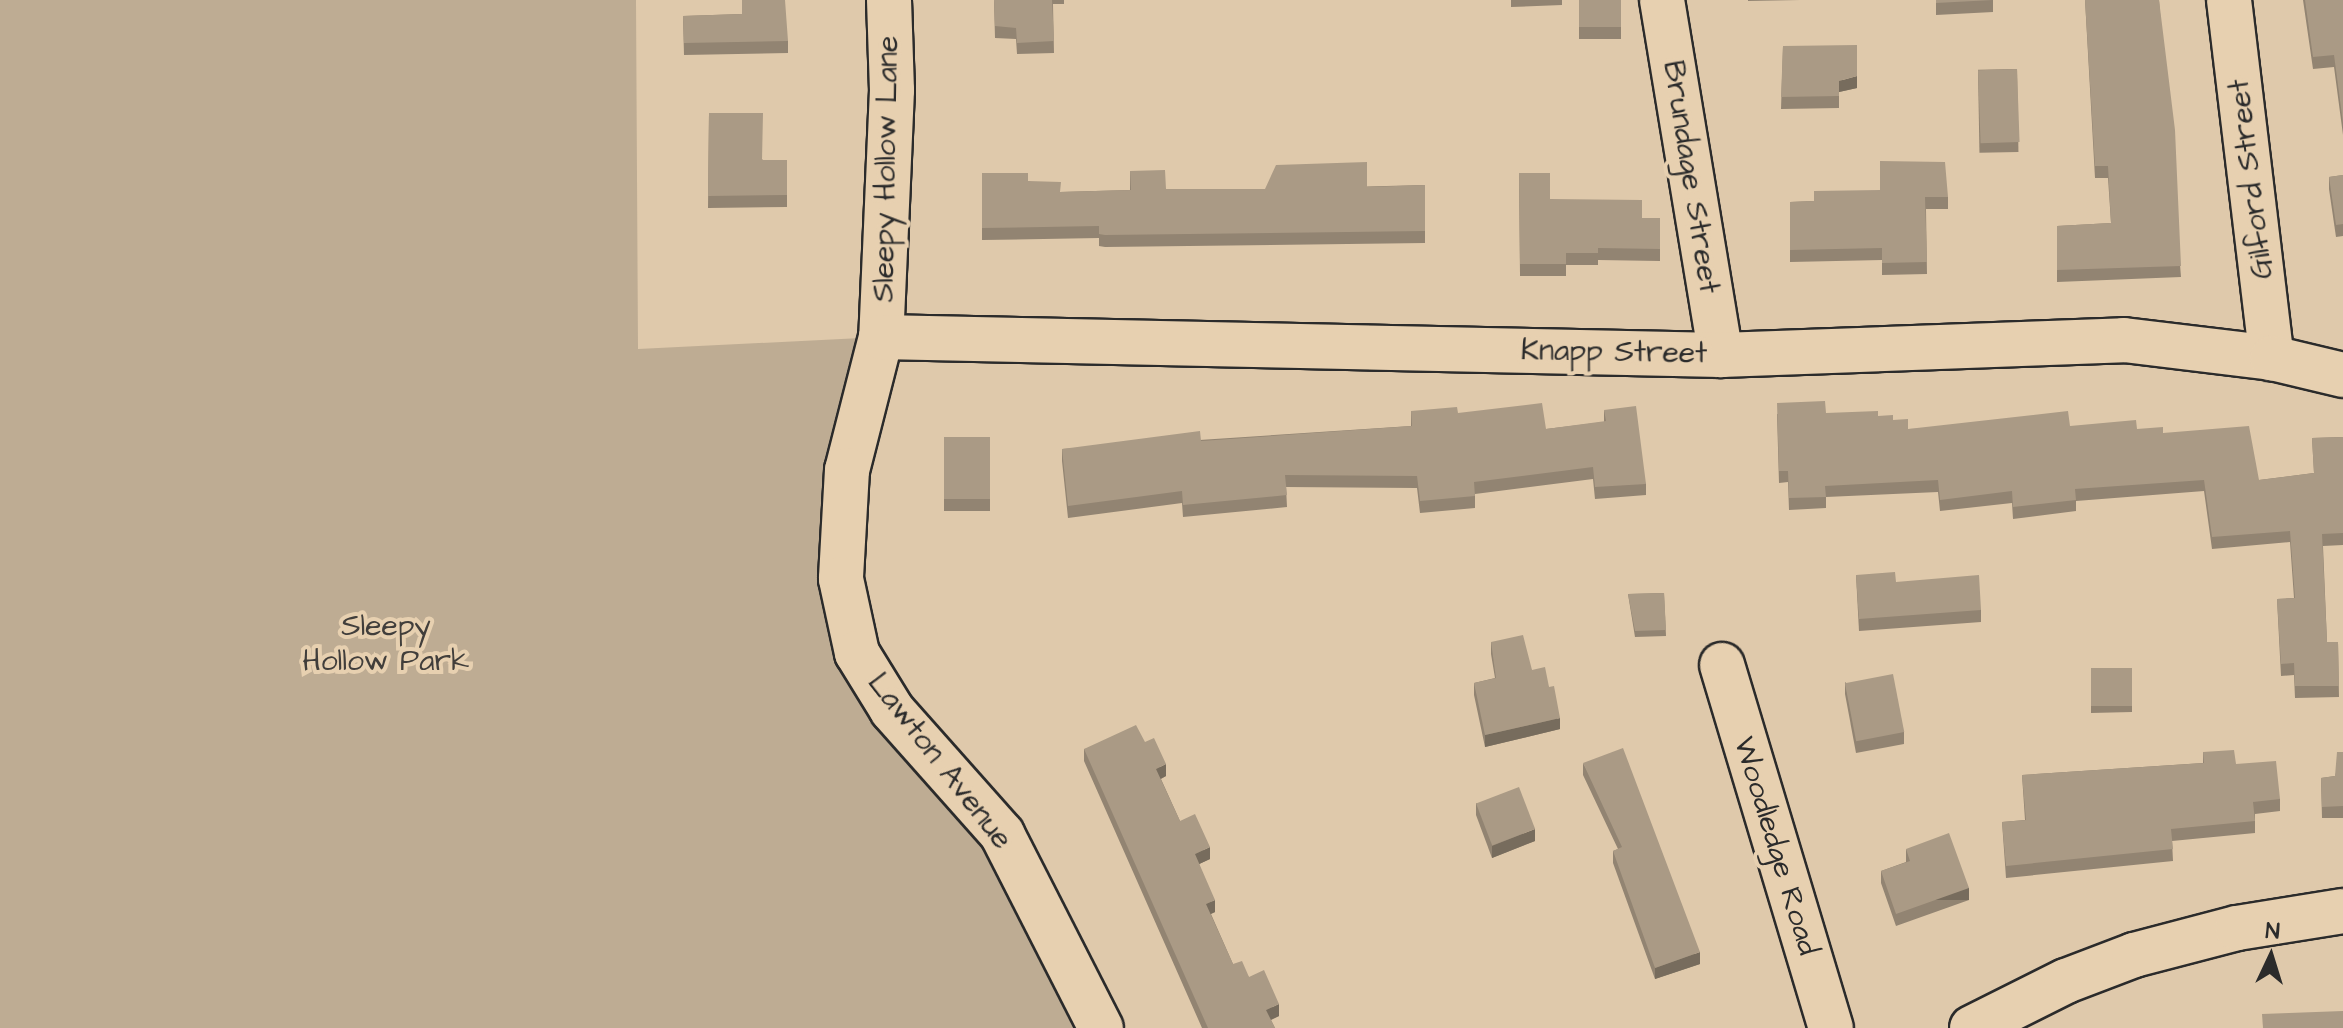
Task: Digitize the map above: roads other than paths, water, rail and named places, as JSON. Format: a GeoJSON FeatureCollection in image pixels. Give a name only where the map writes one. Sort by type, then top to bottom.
{"type":"FeatureCollection","features":[{"type":"Feature","properties":{"kind":"street","name":"Sleepy Hollow Lane"},"geometry":{"type":"LineString","coordinates":[[881,337],[892,90],[889,0]]}},
{"type":"Feature","properties":{"kind":"street","name":"Brundage Street"},"geometry":{"type":"LineString","coordinates":[[1662,0],[1721,355]]}},
{"type":"Feature","properties":{"kind":"street","name":"Gilford Street"},"geometry":{"type":"LineString","coordinates":[[2229,0],[2272,358]]}},
{"type":"Feature","properties":{"kind":"street","name":"Knapp Street"},"geometry":{"type":"LineString","coordinates":[[881,337],[1721,355],[2124,340],[2272,358],[2343,375]]}},
{"type":"Feature","properties":{"kind":"street","name":"Lawton Avenue"},"geometry":{"type":"LineString","coordinates":[[881,337],[847,470],[841,579],[857,653],[892,710],[1002,834],[1101,1028]]}},
{"type":"Feature","properties":{"kind":"street","name":"Woodledge Road"},"geometry":{"type":"LineString","coordinates":[[1722,665],[1831,1028]]}},
{"type":"Feature","properties":{"kind":"street"},"geometry":{"type":"LineString","coordinates":[[1972,1028],[2066,981],[2134,955],[2237,928],[2343,911]]}},
{"type":"Feature","properties":{"kind":"park label","name":"Sleepy Hollow Park"},"geometry":{"type":"Point","coordinates":[386,643]}}]}
